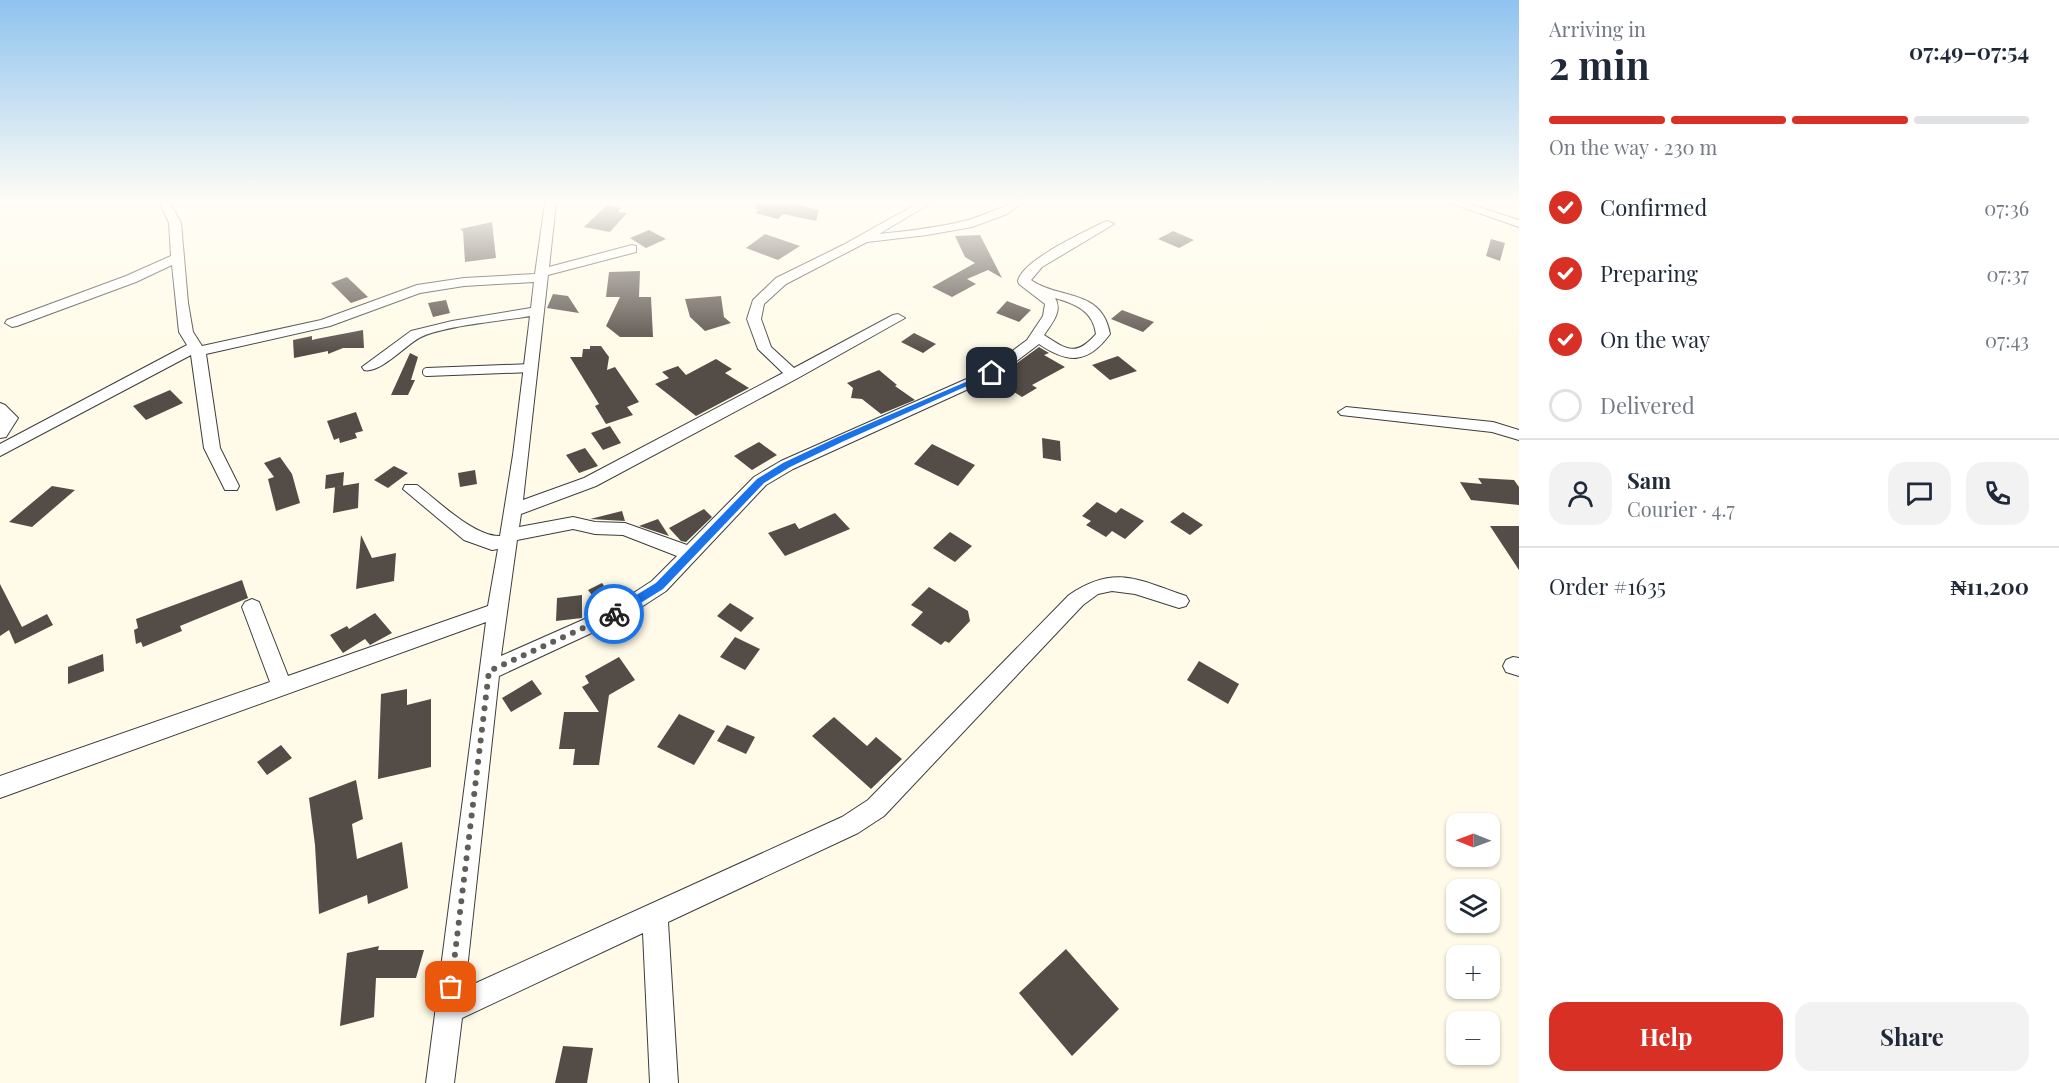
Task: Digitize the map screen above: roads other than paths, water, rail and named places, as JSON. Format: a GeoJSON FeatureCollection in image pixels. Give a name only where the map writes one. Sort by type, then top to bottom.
{"type":"FeatureCollection","features":[{"type":"Feature","properties":{"kind":"street"},"geometry":{"type":"LineString","coordinates":[[178,254],[186,332],[197,349],[212,448],[231,486]]}},
{"type":"Feature","properties":{"kind":"street"},"geometry":{"type":"LineString","coordinates":[[440,1083],[489,671],[510,539],[544,254]]}},
{"type":"Feature","properties":{"kind":"street"},"geometry":{"type":"LineString","coordinates":[[0,451],[64,415],[197,349],[325,323],[417,289],[542,275],[616,254]]}},
{"type":"Feature","properties":{"kind":"street"},"geometry":{"type":"LineString","coordinates":[[793,375],[765,349],[754,319],[758,303],[781,281],[835,254]]}},
{"type":"Feature","properties":{"kind":"street"},"geometry":{"type":"LineString","coordinates":[[489,671],[619,612],[659,586],[760,481],[787,465],[992,373],[1032,343],[1050,316],[1052,304],[1040,291],[1024,281],[1025,276],[1038,264],[1056,254]]}},
{"type":"Feature","properties":{"kind":"street"},"geometry":{"type":"LineString","coordinates":[[12,323],[131,279],[178,258]]}},
{"type":"Feature","properties":{"kind":"street"},"geometry":{"type":"LineString","coordinates":[[1037,336],[1061,353],[1075,355],[1081,354],[1103,334],[1101,318],[1094,310],[1063,297],[1040,291]]}},
{"type":"Feature","properties":{"kind":"street"},"geometry":{"type":"LineString","coordinates":[[369,367],[416,334],[452,325],[537,311]]}},
{"type":"Feature","properties":{"kind":"street"},"geometry":{"type":"LineString","coordinates":[[512,511],[590,482],[898,318]]}},
{"type":"Feature","properties":{"kind":"street"},"geometry":{"type":"LineString","coordinates":[[0,408],[9,418],[0,433]]}},
{"type":"Feature","properties":{"kind":"street"},"geometry":{"type":"LineString","coordinates":[[1346,412],[1493,428],[1519,435]]}},
{"type":"Feature","properties":{"kind":"street"},"geometry":{"type":"LineString","coordinates":[[411,489],[470,535],[492,543],[573,523],[595,528],[625,530],[667,547],[691,553]]}},
{"type":"Feature","properties":{"kind":"street"},"geometry":{"type":"LineString","coordinates":[[448,1010],[850,825],[876,808],[1076,600],[1091,589],[1114,584],[1126,585],[1179,601]]}},
{"type":"Feature","properties":{"kind":"street"},"geometry":{"type":"LineString","coordinates":[[252,607],[282,687]]}},
{"type":"Feature","properties":{"kind":"street"},"geometry":{"type":"LineString","coordinates":[[0,787],[498,610]]}},
{"type":"Feature","properties":{"kind":"street"},"geometry":{"type":"LineString","coordinates":[[655,915],[664,1083]]}},
{"type":"Feature","properties":{"kind":"lane"},"geometry":{"type":"LineString","coordinates":[[427,372],[531,368]]}}]}
